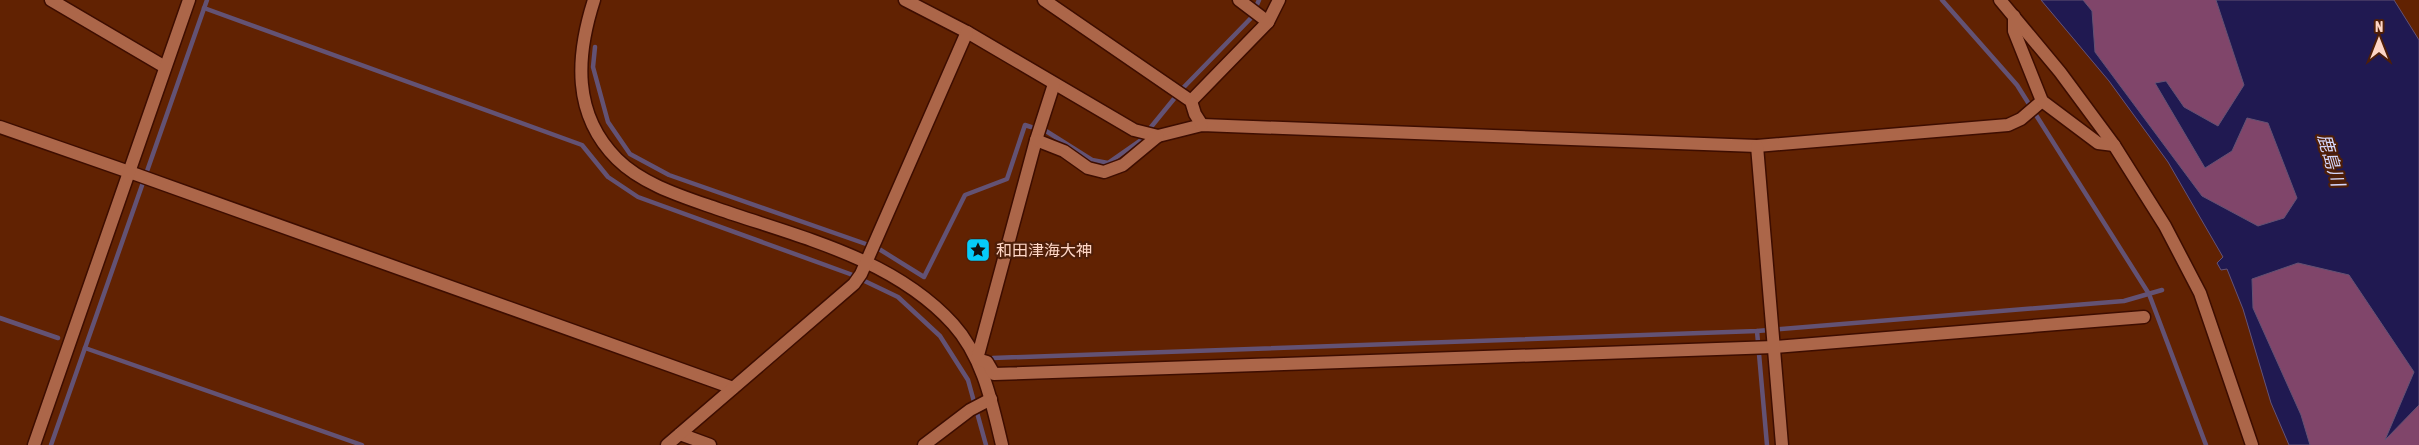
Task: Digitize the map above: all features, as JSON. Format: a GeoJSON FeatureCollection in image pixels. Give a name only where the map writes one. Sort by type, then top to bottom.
{"type":"FeatureCollection","features":[{"type":"Feature","properties":{"kind":"street"},"geometry":{"type":"LineString","coordinates":[[51,0],[165,66]]}},
{"type":"Feature","properties":{"kind":"street"},"geometry":{"type":"LineString","coordinates":[[34,445],[132,173],[165,66],[189,0]]}},
{"type":"Feature","properties":{"kind":"street"},"geometry":{"type":"LineString","coordinates":[[594,0],[585,28],[580,65],[583,98],[594,127],[617,159],[649,181],[688,199],[866,262],[912,289],[953,324],[977,359],[987,362],[994,374],[1747,348],[1774,343],[2144,317]]}},
{"type":"Feature","properties":{"kind":"street"},"geometry":{"type":"LineString","coordinates":[[905,0],[966,32],[1134,130],[1158,136]]}},
{"type":"Feature","properties":{"kind":"street"},"geometry":{"type":"LineString","coordinates":[[1044,0],[1187,99],[1202,124]]}},
{"type":"Feature","properties":{"kind":"street"},"geometry":{"type":"LineString","coordinates":[[1187,99],[1254,11],[1279,0]]}},
{"type":"Feature","properties":{"kind":"street"},"geometry":{"type":"LineString","coordinates":[[2000,0],[2060,72],[2114,145],[2166,226],[2200,293],[2252,445]]}},
{"type":"Feature","properties":{"kind":"street"},"geometry":{"type":"LineString","coordinates":[[2014,16],[2014,31],[2042,101],[2098,143],[2114,145]]}},
{"type":"Feature","properties":{"kind":"street"},"geometry":{"type":"LineString","coordinates":[[667,445],[858,279],[966,32]]}},
{"type":"Feature","properties":{"kind":"street"},"geometry":{"type":"LineString","coordinates":[[1002,445],[980,404],[977,359],[1036,140],[1054,84]]}},
{"type":"Feature","properties":{"kind":"street"},"geometry":{"type":"LineString","coordinates":[[1036,140],[1064,151],[1088,168],[1104,172],[1123,166],[1158,136],[1202,124],[1758,146],[2008,125],[2021,119],[2042,101]]}},
{"type":"Feature","properties":{"kind":"street"},"geometry":{"type":"LineString","coordinates":[[0,128],[152,180],[733,388]]}},
{"type":"Feature","properties":{"kind":"street"},"geometry":{"type":"LineString","coordinates":[[1758,146],[1782,445]]}},
{"type":"Feature","properties":{"kind":"street"},"geometry":{"type":"LineString","coordinates":[[924,445],[980,404]]}},
{"type":"Feature","properties":{"kind":"street"},"geometry":{"type":"LineString","coordinates":[[680,434],[710,445]]}},
{"type":"Feature","properties":{"kind":"shaded area"},"geometry":{"type":"Polygon","coordinates":[[[2041,0],[2267,0],[2362,265],[2419,332],[2419,445],[2289,445],[2271,403],[2243,309],[2227,269],[2221,270],[2217,263],[2223,257],[2168,162],[2109,81],[2041,0]]]}},
{"type":"Feature","properties":{"kind":"water","name":"鹿島川"},"geometry":{"type":"Polygon","coordinates":[[[2041,0],[2083,0],[2092,11],[2095,52],[2202,196],[2258,226],[2284,218],[2297,198],[2268,123],[2247,118],[2232,151],[2205,168],[2155,83],[2166,81],[2184,107],[2218,126],[2244,85],[2216,0],[2394,0],[2419,40],[2419,405],[2385,440],[2414,372],[2349,275],[2298,263],[2252,279],[2253,308],[2301,415],[2310,445],[2289,445],[2271,403],[2243,309],[2227,269],[2221,270],[2217,263],[2223,257],[2168,162],[2109,81],[2041,0]]]}},
{"type":"Feature","properties":{"kind":"waterway"},"geometry":{"type":"LineString","coordinates":[[51,445],[207,0]]}},
{"type":"Feature","properties":{"kind":"waterway"},"geometry":{"type":"LineString","coordinates":[[1151,127],[1182,89],[1251,18],[1259,0]]}},
{"type":"Feature","properties":{"kind":"waterway"},"geometry":{"type":"LineString","coordinates":[[1942,0],[2017,85],[2149,294],[2206,445]]}},
{"type":"Feature","properties":{"kind":"waterway"},"geometry":{"type":"LineString","coordinates":[[204,8],[582,145],[608,177],[638,197],[850,274],[898,297],[940,336],[968,380],[986,445]]}},
{"type":"Feature","properties":{"kind":"waterway"},"geometry":{"type":"LineString","coordinates":[[595,47],[593,67],[608,122],[630,154],[669,175],[866,244]]}},
{"type":"Feature","properties":{"kind":"waterway"},"geometry":{"type":"LineString","coordinates":[[879,249],[924,277],[965,195],[1007,179],[1025,125],[1031,127]]}},
{"type":"Feature","properties":{"kind":"waterway"},"geometry":{"type":"LineString","coordinates":[[1046,131],[1092,160],[1108,163],[1141,140]]}},
{"type":"Feature","properties":{"kind":"waterway"},"geometry":{"type":"LineString","coordinates":[[993,358],[1757,331],[2124,301],[2162,290]]}},
{"type":"Feature","properties":{"kind":"waterway"},"geometry":{"type":"LineString","coordinates":[[0,318],[58,338]]}},
{"type":"Feature","properties":{"kind":"waterway"},"geometry":{"type":"LineString","coordinates":[[1757,331],[1767,445]]}},
{"type":"Feature","properties":{"kind":"waterway"},"geometry":{"type":"LineString","coordinates":[[85,348],[362,445]]}},
{"type":"Feature","properties":{"kind":"place","name":"和田津海大神"},"geometry":{"type":"Point","coordinates":[978,250]}}]}
